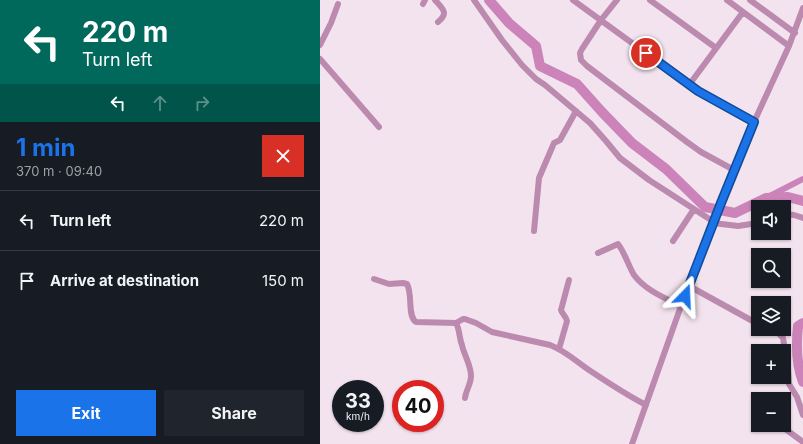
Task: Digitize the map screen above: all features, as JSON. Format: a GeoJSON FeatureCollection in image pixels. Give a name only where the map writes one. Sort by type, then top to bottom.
{"type":"FeatureCollection","features":[{"type":"Feature","properties":{"kind":"street"},"geometry":{"type":"LineString","coordinates":[[435,0],[443,8],[444,13],[443,17],[438,22]]}},
{"type":"Feature","properties":{"kind":"street"},"geometry":{"type":"LineString","coordinates":[[474,0],[502,40],[522,65],[536,80],[545,85],[598,132],[620,158],[649,180],[714,221],[738,226],[751,224]]}},
{"type":"Feature","properties":{"kind":"street"},"geometry":{"type":"LineString","coordinates":[[573,0],[689,85],[711,99],[736,111],[754,122]]}},
{"type":"Feature","properties":{"kind":"street"},"geometry":{"type":"LineString","coordinates":[[617,0],[601,20],[580,53],[583,63],[679,137],[701,152],[734,170]]}},
{"type":"Feature","properties":{"kind":"street"},"geometry":{"type":"LineString","coordinates":[[650,0],[716,48]]}},
{"type":"Feature","properties":{"kind":"street"},"geometry":{"type":"LineString","coordinates":[[727,0],[789,46]]}},
{"type":"Feature","properties":{"kind":"street"},"geometry":{"type":"LineString","coordinates":[[750,0],[795,33]]}},
{"type":"Feature","properties":{"kind":"street"},"geometry":{"type":"LineString","coordinates":[[320,45],[331,23],[338,4]]}},
{"type":"Feature","properties":{"kind":"street"},"geometry":{"type":"LineString","coordinates":[[632,444],[681,306],[721,203],[754,122],[795,33],[803,8]]}},
{"type":"Feature","properties":{"kind":"street"},"geometry":{"type":"LineString","coordinates":[[689,85],[743,12]]}},
{"type":"Feature","properties":{"kind":"street"},"geometry":{"type":"LineString","coordinates":[[320,59],[379,127]]}},
{"type":"Feature","properties":{"kind":"street"},"geometry":{"type":"LineString","coordinates":[[534,232],[539,178],[554,143],[560,140],[576,112]]}},
{"type":"Feature","properties":{"kind":"street"},"geometry":{"type":"LineString","coordinates":[[673,241],[694,209]]}},
{"type":"Feature","properties":{"kind":"street"},"geometry":{"type":"LineString","coordinates":[[791,215],[803,218]]}},
{"type":"Feature","properties":{"kind":"street"},"geometry":{"type":"LineString","coordinates":[[598,253],[618,244],[635,275],[642,283],[652,291],[681,306]]}},
{"type":"Feature","properties":{"kind":"street"},"geometry":{"type":"LineString","coordinates":[[374,279],[389,284],[407,284],[410,291],[412,319],[414,322],[456,323],[465,319],[492,332],[550,345],[559,349],[612,385],[646,405]]}},
{"type":"Feature","properties":{"kind":"street"},"geometry":{"type":"LineString","coordinates":[[559,349],[567,321],[561,310],[569,280]]}},
{"type":"Feature","properties":{"kind":"street"},"geometry":{"type":"LineString","coordinates":[[689,286],[751,320]]}},
{"type":"Feature","properties":{"kind":"street"},"geometry":{"type":"LineString","coordinates":[[456,323],[471,375],[465,398]]}},
{"type":"Feature","properties":{"kind":"street"},"geometry":{"type":"LineString","coordinates":[[781,336],[783,338],[788,368],[789,384],[803,415]]}},
{"type":"Feature","properties":{"kind":"street"},"geometry":{"type":"LineString","coordinates":[[789,432],[803,442]]}},
{"type":"Feature","properties":{"kind":"waterway"},"geometry":{"type":"LineString","coordinates":[[489,0],[509,23],[536,46],[540,66],[577,84],[632,143],[666,169],[705,207],[735,213],[766,198],[788,197],[803,201]]}},
{"type":"Feature","properties":{"kind":"waterway"},"geometry":{"type":"LineString","coordinates":[[766,198],[803,179]]}},
{"type":"Feature","properties":{"kind":"waterway"},"geometry":{"type":"LineString","coordinates":[[803,323],[798,326],[797,347],[799,368],[803,382]]}},
{"type":"Feature","properties":{"kind":"route"},"geometry":{"type":"LineString","coordinates":[[646,53],[698,91],[754,122],[685,296]]}}]}
